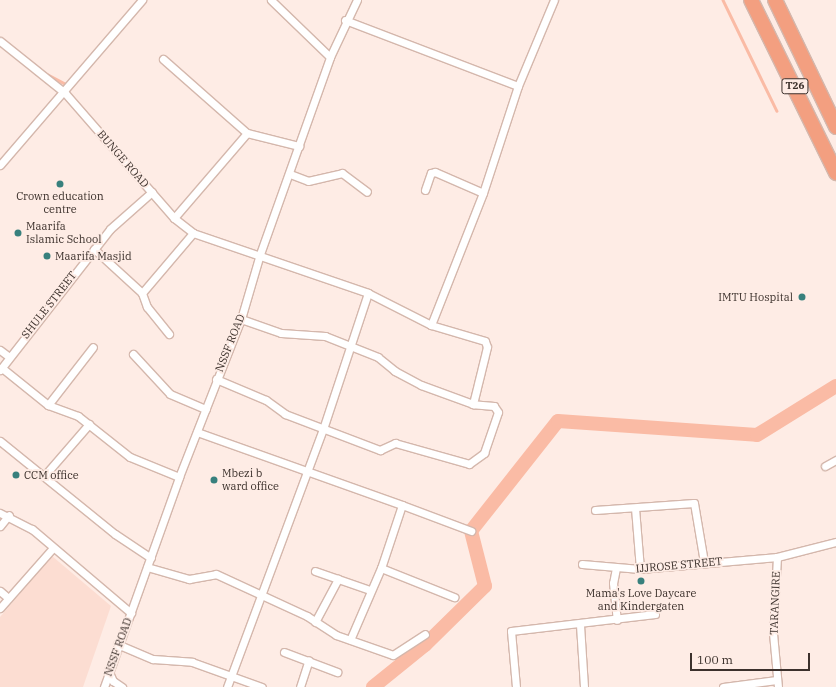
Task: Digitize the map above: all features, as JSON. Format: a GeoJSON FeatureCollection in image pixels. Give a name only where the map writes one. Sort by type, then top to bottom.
{"type":"FeatureCollection","features":[{"type":"Feature","properties":{"kind":"highway","name":"T26"},"geometry":{"type":"LineString","coordinates":[[751,0],[836,173]]}},
{"type":"Feature","properties":{"kind":"highway","name":"T26"},"geometry":{"type":"LineString","coordinates":[[775,0],[836,127]]}},
{"type":"Feature","properties":{"kind":"street"},"geometry":{"type":"LineString","coordinates":[[0,165],[65,93],[142,0]]}},
{"type":"Feature","properties":{"kind":"street"},"geometry":{"type":"LineString","coordinates":[[271,0],[330,57]]}},
{"type":"Feature","properties":{"kind":"street","name":"NSSF ROAD"},"geometry":{"type":"LineString","coordinates":[[104,687],[117,644],[131,613],[179,477],[206,409],[216,379],[241,319],[260,254],[290,174],[330,57],[345,20],[357,0]]}},
{"type":"Feature","properties":{"kind":"street"},"geometry":{"type":"LineString","coordinates":[[431,325],[482,193],[518,86],[554,0]]}},
{"type":"Feature","properties":{"kind":"street"},"geometry":{"type":"LineString","coordinates":[[345,20],[518,86]]}},
{"type":"Feature","properties":{"kind":"street","name":"BUNGE ROAD"},"geometry":{"type":"LineString","coordinates":[[0,41],[65,93],[174,218],[192,233],[260,254],[368,293],[431,325],[486,344],[473,404]]}},
{"type":"Feature","properties":{"kind":"street"},"geometry":{"type":"LineString","coordinates":[[163,59],[247,133],[299,146]]}},
{"type":"Feature","properties":{"kind":"street"},"geometry":{"type":"LineString","coordinates":[[174,218],[247,133]]}},
{"type":"Feature","properties":{"kind":"street"},"geometry":{"type":"LineString","coordinates":[[425,190],[431,173],[435,172],[482,193]]}},
{"type":"Feature","properties":{"kind":"street"},"geometry":{"type":"LineString","coordinates":[[290,174],[308,181],[342,173],[367,192]]}},
{"type":"Feature","properties":{"kind":"street","name":"SHULE STREET"},"geometry":{"type":"LineString","coordinates":[[1,369],[8,356],[110,229],[152,192]]}},
{"type":"Feature","properties":{"kind":"street"},"geometry":{"type":"LineString","coordinates":[[142,293],[192,233]]}},
{"type":"Feature","properties":{"kind":"street"},"geometry":{"type":"LineString","coordinates":[[94,249],[142,293],[147,307],[169,334]]}},
{"type":"Feature","properties":{"kind":"street"},"geometry":{"type":"LineString","coordinates":[[227,687],[323,429],[352,346],[368,293]]}},
{"type":"Feature","properties":{"kind":"street"},"geometry":{"type":"LineString","coordinates":[[216,379],[266,400],[285,414],[380,450],[395,443],[469,464],[484,453],[498,412],[494,406],[473,404],[421,385],[395,371],[378,357],[352,346],[312,333],[281,333],[241,319]]}},
{"type":"Feature","properties":{"kind":"street"},"geometry":{"type":"LineString","coordinates":[[48,405],[93,347]]}},
{"type":"Feature","properties":{"kind":"street"},"geometry":{"type":"LineString","coordinates":[[0,350],[8,356]]}},
{"type":"Feature","properties":{"kind":"street"},"geometry":{"type":"LineString","coordinates":[[133,354],[170,394],[206,409]]}},
{"type":"Feature","properties":{"kind":"street"},"geometry":{"type":"LineString","coordinates":[[1,369],[48,405],[89,424],[130,457],[179,477]]}},
{"type":"Feature","properties":{"kind":"street"},"geometry":{"type":"LineString","coordinates":[[44,476],[89,424]]}},
{"type":"Feature","properties":{"kind":"street"},"geometry":{"type":"LineString","coordinates":[[197,432],[308,470],[471,531]]}},
{"type":"Feature","properties":{"kind":"street"},"geometry":{"type":"LineString","coordinates":[[0,441],[115,534],[151,558]]}},
{"type":"Feature","properties":{"kind":"street"},"geometry":{"type":"LineString","coordinates":[[825,466],[836,460]]}},
{"type":"Feature","properties":{"kind":"street"},"geometry":{"type":"LineString","coordinates":[[595,510],[694,503],[704,562]]}},
{"type":"Feature","properties":{"kind":"street"},"geometry":{"type":"LineString","coordinates":[[350,640],[370,590],[381,568],[402,505]]}},
{"type":"Feature","properties":{"kind":"street"},"geometry":{"type":"LineString","coordinates":[[635,508],[640,569]]}},
{"type":"Feature","properties":{"kind":"street"},"geometry":{"type":"LineString","coordinates":[[0,513],[9,514],[32,529],[52,549],[131,613]]}},
{"type":"Feature","properties":{"kind":"street"},"geometry":{"type":"LineString","coordinates":[[0,526],[9,514]]}},
{"type":"Feature","properties":{"kind":"street","name":"TARANGIRE"},"geometry":{"type":"LineString","coordinates":[[778,684],[773,633],[777,556],[836,542]]}},
{"type":"Feature","properties":{"kind":"street"},"geometry":{"type":"LineString","coordinates":[[0,608],[52,549]]}},
{"type":"Feature","properties":{"kind":"street","name":"IJJROSE STREET"},"geometry":{"type":"LineString","coordinates":[[582,564],[640,569],[777,556]]}},
{"type":"Feature","properties":{"kind":"street"},"geometry":{"type":"LineString","coordinates":[[147,567],[189,579],[210,573],[262,594],[350,640],[393,655],[425,634]]}},
{"type":"Feature","properties":{"kind":"street"},"geometry":{"type":"LineString","coordinates":[[381,568],[454,597]]}},
{"type":"Feature","properties":{"kind":"street"},"geometry":{"type":"LineString","coordinates":[[616,568],[613,583],[617,620]]}},
{"type":"Feature","properties":{"kind":"street"},"geometry":{"type":"LineString","coordinates":[[315,571],[370,590]]}},
{"type":"Feature","properties":{"kind":"street"},"geometry":{"type":"LineString","coordinates":[[316,622],[338,579]]}},
{"type":"Feature","properties":{"kind":"street"},"geometry":{"type":"LineString","coordinates":[[0,591],[8,598]]}},
{"type":"Feature","properties":{"kind":"street"},"geometry":{"type":"LineString","coordinates":[[516,687],[511,631],[580,625],[655,614]]}},
{"type":"Feature","properties":{"kind":"street"},"geometry":{"type":"LineString","coordinates":[[580,625],[584,687]]}},
{"type":"Feature","properties":{"kind":"street"},"geometry":{"type":"LineString","coordinates":[[117,644],[153,659],[192,662],[262,687]]}},
{"type":"Feature","properties":{"kind":"street"},"geometry":{"type":"LineString","coordinates":[[284,652],[309,660],[337,672]]}},
{"type":"Feature","properties":{"kind":"street"},"geometry":{"type":"LineString","coordinates":[[300,687],[309,660]]}},
{"type":"Feature","properties":{"kind":"street"},"geometry":{"type":"LineString","coordinates":[[108,670],[113,681],[122,687]]}},
{"type":"Feature","properties":{"kind":"street"},"geometry":{"type":"LineString","coordinates":[[723,687],[778,684]]}},
{"type":"Feature","properties":{"kind":"shaded area"},"geometry":{"type":"Polygon","coordinates":[[[52,556],[111,606],[83,687],[0,687],[0,617],[52,556]]]}},
{"type":"Feature","properties":{"kind":"waterway"},"geometry":{"type":"LineString","coordinates":[[723,0],[777,111]]}},
{"type":"Feature","properties":{"kind":"waterway"},"geometry":{"type":"LineString","coordinates":[[47,74],[66,84]]}},
{"type":"Feature","properties":{"kind":"waterway"},"geometry":{"type":"LineString","coordinates":[[373,687],[425,645],[485,586],[471,531],[558,421],[757,435],[836,386]]}},
{"type":"Feature","properties":{"kind":"place","name":"Crown education centre"},"geometry":{"type":"Point","coordinates":[60,184]}},
{"type":"Feature","properties":{"kind":"place","name":"Maarifa Islamic School"},"geometry":{"type":"Point","coordinates":[18,233]}},
{"type":"Feature","properties":{"kind":"place","name":"Maarifa Masjid"},"geometry":{"type":"Point","coordinates":[47,256]}},
{"type":"Feature","properties":{"kind":"place","name":"IMTU Hospital"},"geometry":{"type":"Point","coordinates":[802,297]}},
{"type":"Feature","properties":{"kind":"place","name":"CCM office"},"geometry":{"type":"Point","coordinates":[16,475]}},
{"type":"Feature","properties":{"kind":"place","name":"Mbezi b ward office"},"geometry":{"type":"Point","coordinates":[214,480]}},
{"type":"Feature","properties":{"kind":"place","name":"Mama's Love Daycare and Kindergaten"},"geometry":{"type":"Point","coordinates":[641,581]}}]}
